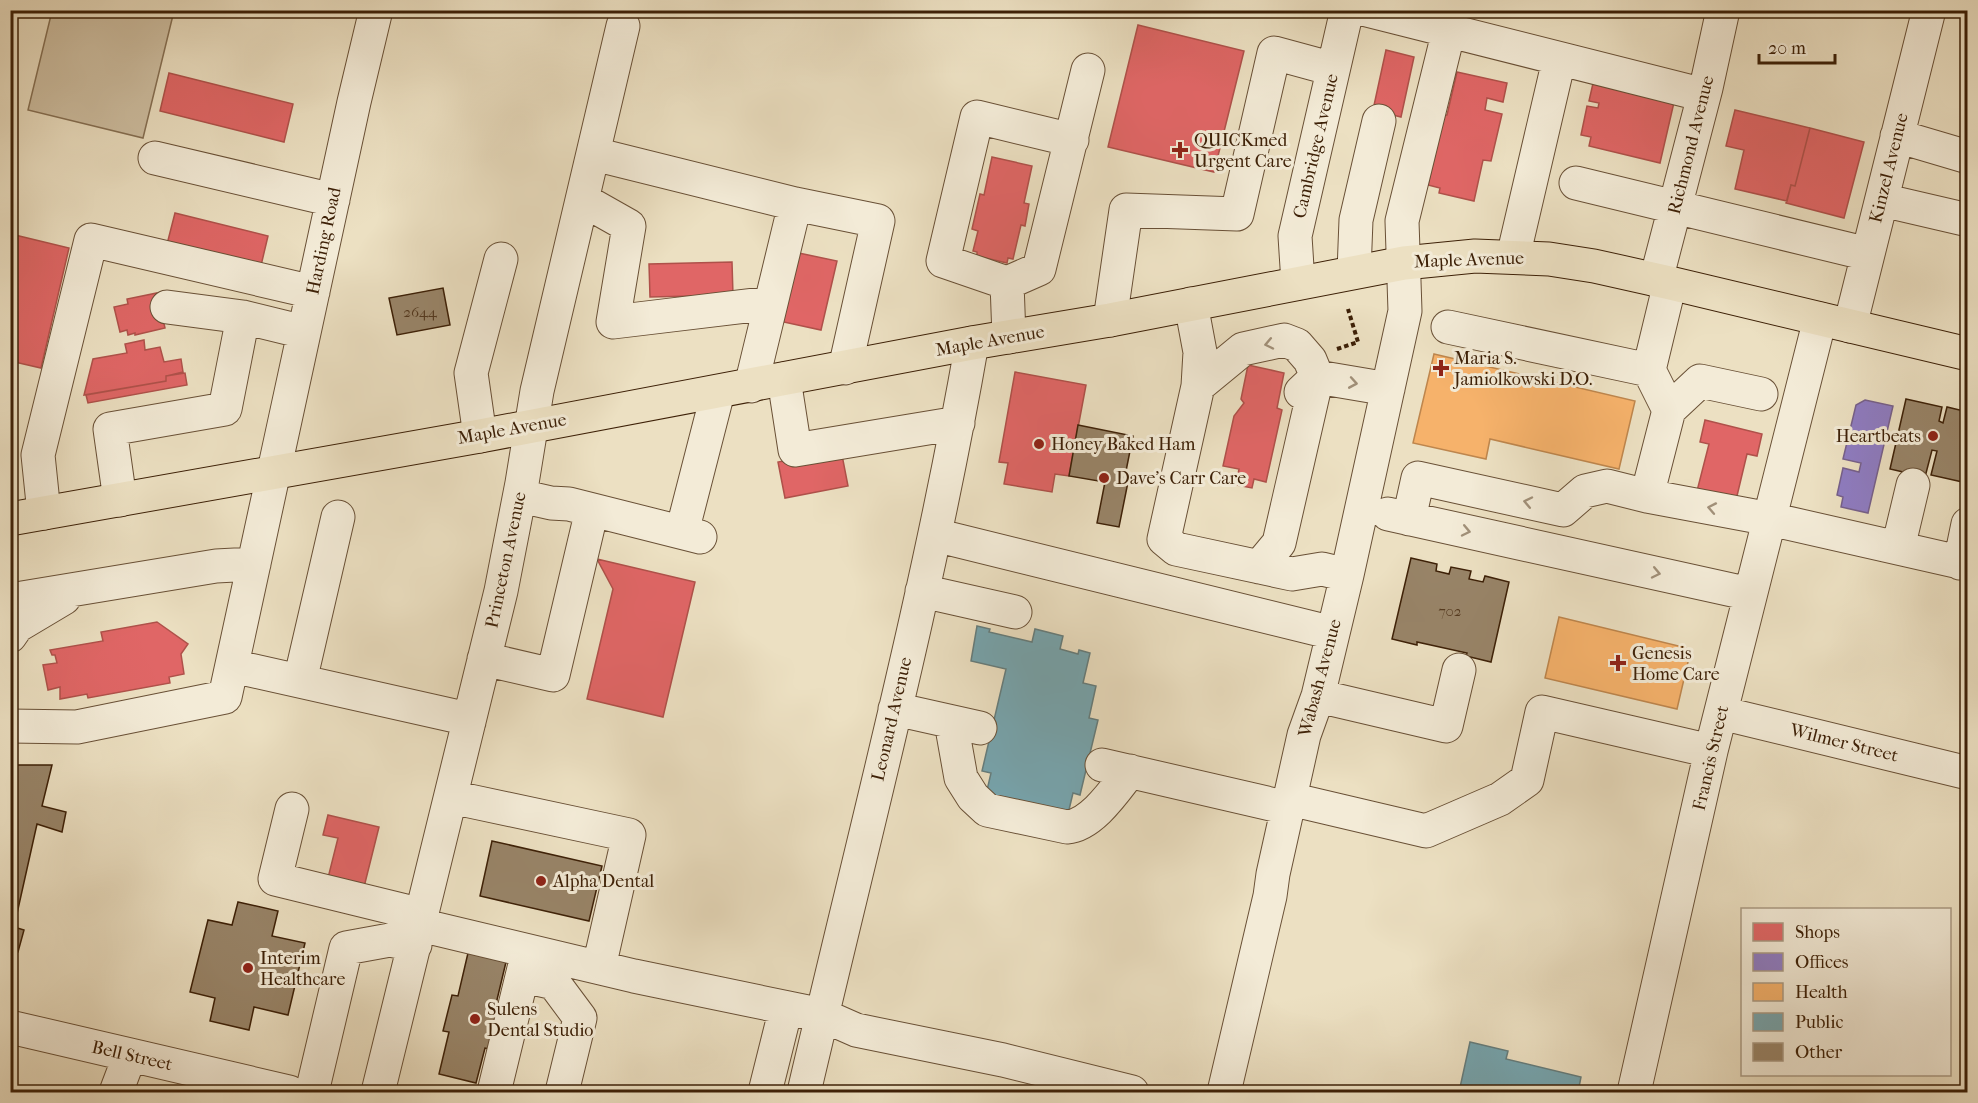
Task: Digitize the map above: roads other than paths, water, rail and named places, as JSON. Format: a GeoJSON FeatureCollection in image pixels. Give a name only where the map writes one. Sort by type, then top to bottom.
{"type":"FeatureCollection","features":[{"type":"Feature","properties":{"kind":"main road","name":"Maple Avenue"},"geometry":{"type":"LineString","coordinates":[[10,519],[480,436],[972,343],[1110,320],[1404,262],[1475,256],[1549,259],[1663,281],[1968,354]]}},
{"type":"Feature","properties":{"kind":"street","name":"Harding Road"},"geometry":{"type":"LineString","coordinates":[[231,672],[376,10]]}},
{"type":"Feature","properties":{"kind":"street","name":"Cambridge Avenue"},"geometry":{"type":"LineString","coordinates":[[1298,283],[1296,236],[1347,10]]}},
{"type":"Feature","properties":{"kind":"street"},"geometry":{"type":"LineString","coordinates":[[1367,10],[1704,95]]}},
{"type":"Feature","properties":{"kind":"street","name":"Richmond Avenue"},"geometry":{"type":"LineString","coordinates":[[1649,370],[1676,206],[1723,10]]}},
{"type":"Feature","properties":{"kind":"street","name":"Kinzel Avenue"},"geometry":{"type":"LineString","coordinates":[[1835,323],[1868,254],[1929,10]]}},
{"type":"Feature","properties":{"kind":"street","name":"Princeton Avenue"},"geometry":{"type":"LineString","coordinates":[[378,1092],[501,591],[540,376],[624,26]]}},
{"type":"Feature","properties":{"kind":"street","name":"Wabash Avenue"},"geometry":{"type":"LineString","coordinates":[[1224,1092],[1265,918],[1272,874],[1304,735],[1318,696],[1333,633],[1335,572],[1361,507],[1405,311],[1402,221],[1449,30]]}},
{"type":"Feature","properties":{"kind":"street"},"geometry":{"type":"LineString","coordinates":[[1110,320],[1126,210],[1238,214],[1274,54],[1333,69]]}},
{"type":"Feature","properties":{"kind":"street"},"geometry":{"type":"LineString","coordinates":[[1513,257],[1559,60]]}},
{"type":"Feature","properties":{"kind":"street"},"geometry":{"type":"LineString","coordinates":[[1071,140],[977,117],[943,261],[1007,283],[1040,269],[1089,70]]}},
{"type":"Feature","properties":{"kind":"street"},"geometry":{"type":"LineString","coordinates":[[1354,272],[1356,220],[1379,121]]}},
{"type":"Feature","properties":{"kind":"street"},"geometry":{"type":"LineString","coordinates":[[1897,136],[1968,157]]}},
{"type":"Feature","properties":{"kind":"street"},"geometry":{"type":"LineString","coordinates":[[594,154],[795,204],[878,221],[845,368]]}},
{"type":"Feature","properties":{"kind":"street"},"geometry":{"type":"LineString","coordinates":[[155,158],[333,200]]}},
{"type":"Feature","properties":{"kind":"street"},"geometry":{"type":"LineString","coordinates":[[1576,183],[1868,254]]}},
{"type":"Feature","properties":{"kind":"street"},"geometry":{"type":"LineString","coordinates":[[583,200],[629,226],[613,322],[771,303]]}},
{"type":"Feature","properties":{"kind":"street"},"geometry":{"type":"LineString","coordinates":[[1881,200],[1968,220]]}},
{"type":"Feature","properties":{"kind":"street"},"geometry":{"type":"LineString","coordinates":[[752,386],[795,204]]}},
{"type":"Feature","properties":{"kind":"street"},"geometry":{"type":"LineString","coordinates":[[45,513],[38,455],[91,240],[313,292]]}},
{"type":"Feature","properties":{"kind":"street"},"geometry":{"type":"LineString","coordinates":[[480,436],[471,373],[501,259]]}},
{"type":"Feature","properties":{"kind":"street"},"geometry":{"type":"LineString","coordinates":[[1007,283],[1009,337]]}},
{"type":"Feature","properties":{"kind":"street"},"geometry":{"type":"LineString","coordinates":[[1191,304],[1200,352],[1198,386],[1164,539],[1176,549],[1269,555],[1292,573],[1335,572]]}},
{"type":"Feature","properties":{"kind":"street"},"geometry":{"type":"LineString","coordinates":[[167,307],[243,317],[304,332]]}},
{"type":"Feature","properties":{"kind":"street"},"geometry":{"type":"LineString","coordinates":[[120,500],[110,429],[225,409],[243,317]]}},
{"type":"Feature","properties":{"kind":"street","name":"Francis Street"},"geometry":{"type":"LineString","coordinates":[[1634,1092],[1711,751],[1750,594],[1770,519],[1835,323]]}},
{"type":"Feature","properties":{"kind":"street"},"geometry":{"type":"LineString","coordinates":[[1448,327],[1649,370],[1669,410]]}},
{"type":"Feature","properties":{"kind":"street"},"geometry":{"type":"LineString","coordinates":[[1198,386],[1243,349],[1284,340],[1297,345],[1310,360],[1388,389]]}},
{"type":"Feature","properties":{"kind":"street","name":"Leonard Avenue"},"geometry":{"type":"LineString","coordinates":[[804,1092],[935,535],[972,343]]}},
{"type":"Feature","properties":{"kind":"street"},"geometry":{"type":"LineString","coordinates":[[1168,517],[1185,532],[1226,543],[1247,543],[1257,538],[1263,528],[1293,399],[1322,365]]}},
{"type":"Feature","properties":{"kind":"street"},"geometry":{"type":"LineString","coordinates":[[1269,555],[1322,365]]}},
{"type":"Feature","properties":{"kind":"street"},"geometry":{"type":"LineString","coordinates":[[784,379],[795,450],[958,423]]}},
{"type":"Feature","properties":{"kind":"street"},"geometry":{"type":"LineString","coordinates":[[1647,496],[1669,410],[1700,381],[1761,394]]}},
{"type":"Feature","properties":{"kind":"street"},"geometry":{"type":"LineString","coordinates":[[520,496],[592,510],[691,535],[718,392]]}},
{"type":"Feature","properties":{"kind":"street"},"geometry":{"type":"LineString","coordinates":[[1409,519],[1418,478],[1563,510]]}},
{"type":"Feature","properties":{"kind":"street"},"geometry":{"type":"LineString","coordinates":[[1898,548],[1913,485]]}},
{"type":"Feature","properties":{"kind":"street"},"geometry":{"type":"LineString","coordinates":[[1554,551],[1563,510],[1585,491],[1607,486],[1647,496],[1770,519],[1964,563],[1968,524]]}},
{"type":"Feature","properties":{"kind":"street"},"geometry":{"type":"LineString","coordinates":[[1361,507],[1750,594]]}},
{"type":"Feature","properties":{"kind":"street"},"geometry":{"type":"LineString","coordinates":[[484,659],[553,675],[592,510]]}},
{"type":"Feature","properties":{"kind":"street"},"geometry":{"type":"LineString","coordinates":[[300,681],[338,517]]}},
{"type":"Feature","properties":{"kind":"street"},"geometry":{"type":"LineString","coordinates":[[935,535],[1333,633]]}},
{"type":"Feature","properties":{"kind":"street"},"geometry":{"type":"LineString","coordinates":[[12,622],[81,588],[205,568],[254,564]]}},
{"type":"Feature","properties":{"kind":"street"},"geometry":{"type":"LineString","coordinates":[[922,591],[1015,612]]}},
{"type":"Feature","properties":{"kind":"street"},"geometry":{"type":"LineString","coordinates":[[1318,696],[1446,726],[1459,670]]}},
{"type":"Feature","properties":{"kind":"street"},"geometry":{"type":"LineString","coordinates":[[10,726],[77,727],[225,697],[231,672]]}},
{"type":"Feature","properties":{"kind":"street"},"geometry":{"type":"LineString","coordinates":[[10,708],[48,711],[231,672],[300,681],[455,716],[469,722]]}},
{"type":"Feature","properties":{"kind":"street"},"geometry":{"type":"LineString","coordinates":[[895,709],[966,725],[961,778],[973,797],[987,810],[1066,827],[1077,826],[1101,807],[1116,768],[1426,831],[1500,799],[1527,780],[1542,712],[1711,751]]}},
{"type":"Feature","properties":{"kind":"street","name":"Wilmer Street"},"geometry":{"type":"LineString","coordinates":[[1721,713],[1968,773]]}},
{"type":"Feature","properties":{"kind":"street"},"geometry":{"type":"LineString","coordinates":[[451,797],[629,835],[599,967]]}},
{"type":"Feature","properties":{"kind":"street"},"geometry":{"type":"LineString","coordinates":[[292,808],[275,879],[526,964],[554,983],[580,1018],[562,1092]]}},
{"type":"Feature","properties":{"kind":"street"},"geometry":{"type":"LineString","coordinates":[[312,1092],[346,948],[390,940],[419,928]]}},
{"type":"Feature","properties":{"kind":"street"},"geometry":{"type":"LineString","coordinates":[[526,964],[599,967],[822,1015],[856,1030],[1039,1081],[1132,1092]]}},
{"type":"Feature","properties":{"kind":"street"},"geometry":{"type":"LineString","coordinates":[[494,1092],[526,964]]}},
{"type":"Feature","properties":{"kind":"street"},"geometry":{"type":"LineString","coordinates":[[765,1092],[786,1008]]}},
{"type":"Feature","properties":{"kind":"street","name":"Bell Street"},"geometry":{"type":"LineString","coordinates":[[10,1027],[130,1055],[198,1082],[290,1092]]}},
{"type":"Feature","properties":{"kind":"street"},"geometry":{"type":"LineString","coordinates":[[116,1092],[130,1055]]}},
{"type":"Feature","properties":{"kind":"place","name":"QUICKmed Urgent Care"},"geometry":{"type":"Point","coordinates":[1180,150]}},
{"type":"Feature","properties":{"kind":"place","name":"Maria S. Jamiolkowski D.O."},"geometry":{"type":"Point","coordinates":[1441,368]}},
{"type":"Feature","properties":{"kind":"place","name":"Heartbeats"},"geometry":{"type":"Point","coordinates":[1933,436]}},
{"type":"Feature","properties":{"kind":"place","name":"Honey Baked Ham"},"geometry":{"type":"Point","coordinates":[1039,444]}},
{"type":"Feature","properties":{"kind":"place","name":"Dave's Carr Care"},"geometry":{"type":"Point","coordinates":[1104,478]}},
{"type":"Feature","properties":{"kind":"place","name":"Genesis Home Care"},"geometry":{"type":"Point","coordinates":[1618,663]}},
{"type":"Feature","properties":{"kind":"place","name":"Alpha Dental"},"geometry":{"type":"Point","coordinates":[541,881]}},
{"type":"Feature","properties":{"kind":"place","name":"Interim Healthcare"},"geometry":{"type":"Point","coordinates":[248,968]}},
{"type":"Feature","properties":{"kind":"place","name":"Sulens Dental Studio"},"geometry":{"type":"Point","coordinates":[475,1019]}}]}
